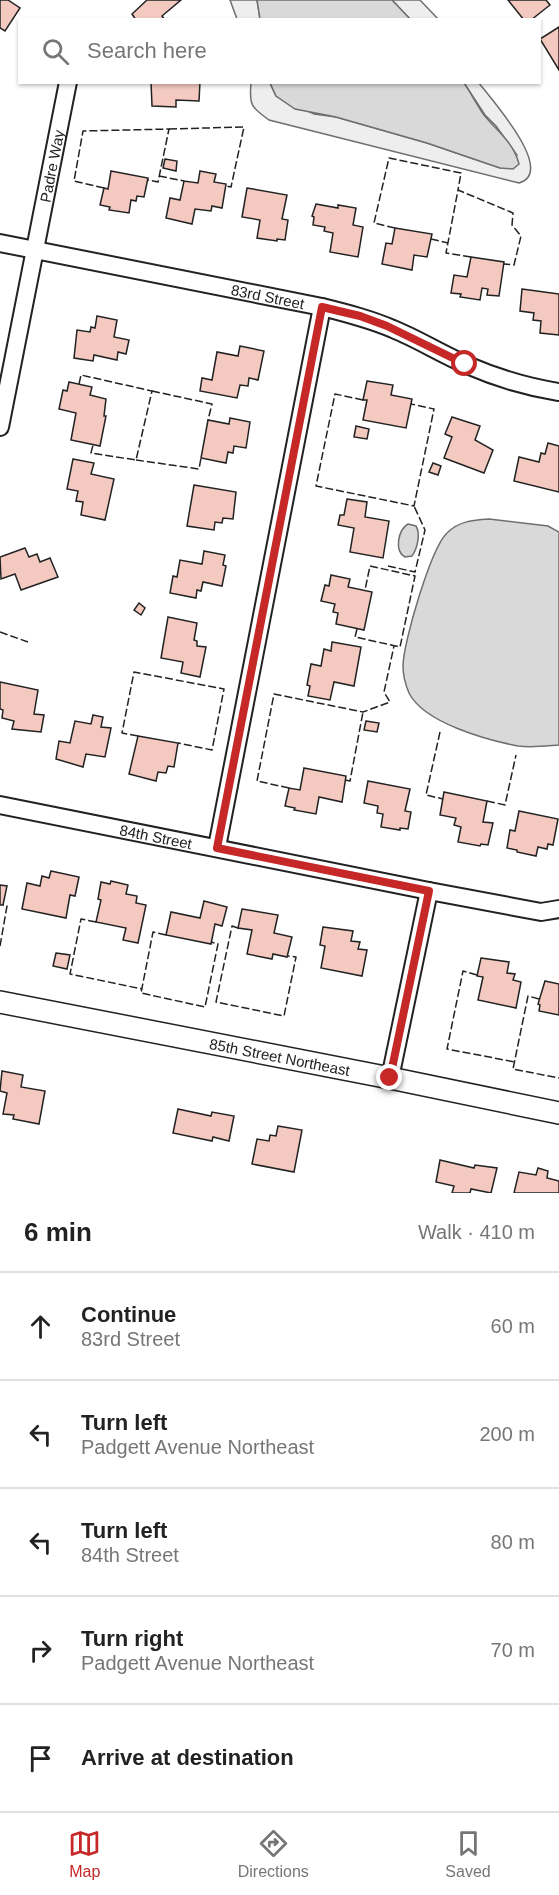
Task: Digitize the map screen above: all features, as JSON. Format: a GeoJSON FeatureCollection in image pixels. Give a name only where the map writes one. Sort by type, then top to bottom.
{"type":"FeatureCollection","features":[{"type":"Feature","properties":{"kind":"street","name":"Padre Way"},"geometry":{"type":"LineString","coordinates":[[0,427],[68,84]]}},
{"type":"Feature","properties":{"kind":"street","name":"83rd Street"},"geometry":{"type":"LineString","coordinates":[[0,243],[360,316],[500,378],[534,388],[559,392]]}},
{"type":"Feature","properties":{"kind":"street"},"geometry":{"type":"LineString","coordinates":[[217,848],[322,307]]}},
{"type":"Feature","properties":{"kind":"street","name":"84th Street"},"geometry":{"type":"LineString","coordinates":[[0,805],[540,912],[559,909]]}},
{"type":"Feature","properties":{"kind":"street"},"geometry":{"type":"LineString","coordinates":[[390,1078],[429,891]]}},
{"type":"Feature","properties":{"kind":"street","name":"85th Street Northeast"},"geometry":{"type":"LineString","coordinates":[[0,1002],[559,1113]]}},
{"type":"Feature","properties":{"kind":"shaded area"},"geometry":{"type":"Polygon","coordinates":[[[230,0],[257,0],[260,18],[237,18],[230,0]]]}},
{"type":"Feature","properties":{"kind":"shaded area"},"geometry":{"type":"Polygon","coordinates":[[[257,0],[392,0],[409,18],[260,18],[257,0]]]}},
{"type":"Feature","properties":{"kind":"shaded area"},"geometry":{"type":"Polygon","coordinates":[[[392,0],[420,0],[437,18],[409,18],[392,0]]]}},
{"type":"Feature","properties":{"kind":"shaded area"},"geometry":{"type":"Polygon","coordinates":[[[251,84],[270,84],[276,96],[314,114],[336,117],[427,143],[500,168],[517,155],[485,115],[465,84],[480,84],[518,135],[530,165],[529,176],[519,183],[269,120],[252,105],[251,84]]]}},
{"type":"Feature","properties":{"kind":"shaded area"},"geometry":{"type":"Polygon","coordinates":[[[270,84],[465,84],[484,115],[509,143],[519,164],[513,169],[500,168],[427,143],[336,117],[295,109],[276,96],[270,84]]]}},
{"type":"Feature","properties":{"kind":"shaded area"},"geometry":{"type":"Polygon","coordinates":[[[489,519],[548,526],[559,532],[559,745],[518,746],[474,735],[428,713],[417,704],[407,687],[403,666],[404,654],[419,596],[433,557],[447,533],[456,526],[489,519]]]}},
{"type":"Feature","properties":{"kind":"shaded area"},"geometry":{"type":"Polygon","coordinates":[[[408,524],[416,526],[418,537],[412,556],[405,557],[398,546],[400,535],[408,524]]]}},
{"type":"Feature","properties":{"kind":"building"},"geometry":{"type":"Polygon","coordinates":[[[0,0],[8,0],[20,8],[5,31],[0,28],[0,0]]]}},
{"type":"Feature","properties":{"kind":"building"},"geometry":{"type":"Polygon","coordinates":[[[147,0],[181,0],[162,16],[164,18],[135,18],[132,14],[147,0]]]}},
{"type":"Feature","properties":{"kind":"building"},"geometry":{"type":"Polygon","coordinates":[[[508,0],[546,0],[550,5],[534,18],[522,18],[508,0]]]}},
{"type":"Feature","properties":{"kind":"building"},"geometry":{"type":"Polygon","coordinates":[[[559,27],[559,70],[541,41],[541,38],[559,27]]]}},
{"type":"Feature","properties":{"kind":"building"},"geometry":{"type":"Polygon","coordinates":[[[151,84],[200,84],[199,101],[176,100],[176,107],[152,106],[151,84]]]}},
{"type":"Feature","properties":{"kind":"building"},"geometry":{"type":"Polygon","coordinates":[[[165,159],[177,161],[176,171],[163,168],[165,159]]]}},
{"type":"Feature","properties":{"kind":"building"},"geometry":{"type":"Polygon","coordinates":[[[111,171],[148,178],[144,197],[137,196],[136,201],[131,200],[129,213],[109,210],[110,207],[100,205],[104,188],[108,189],[111,171]]]}},
{"type":"Feature","properties":{"kind":"building"},"geometry":{"type":"Polygon","coordinates":[[[200,171],[216,174],[214,182],[226,184],[222,208],[212,206],[211,211],[195,209],[192,224],[166,218],[170,198],[180,200],[184,181],[198,183],[200,171]]]}},
{"type":"Feature","properties":{"kind":"building"},"geometry":{"type":"Polygon","coordinates":[[[247,188],[287,195],[282,219],[288,220],[285,240],[257,238],[260,220],[242,217],[247,188]]]}},
{"type":"Feature","properties":{"kind":"building"},"geometry":{"type":"Polygon","coordinates":[[[316,204],[356,208],[353,225],[363,227],[358,257],[330,252],[333,233],[324,231],[325,227],[313,225],[314,217],[312,216],[316,204]]]}},
{"type":"Feature","properties":{"kind":"building"},"geometry":{"type":"Polygon","coordinates":[[[395,228],[432,234],[427,257],[414,255],[412,270],[382,264],[386,243],[392,244],[395,228]]]}},
{"type":"Feature","properties":{"kind":"building"},"geometry":{"type":"Polygon","coordinates":[[[471,257],[504,262],[499,296],[487,295],[488,289],[482,288],[480,300],[451,293],[454,275],[467,277],[471,257]]]}},
{"type":"Feature","properties":{"kind":"building"},"geometry":{"type":"Polygon","coordinates":[[[522,289],[559,294],[559,335],[540,333],[541,321],[533,320],[534,313],[520,311],[522,289]]]}},
{"type":"Feature","properties":{"kind":"building"},"geometry":{"type":"Polygon","coordinates":[[[97,316],[117,320],[114,337],[129,340],[126,354],[118,352],[117,360],[94,355],[93,361],[74,358],[77,330],[90,332],[91,327],[95,328],[97,316]]]}},
{"type":"Feature","properties":{"kind":"building"},"geometry":{"type":"Polygon","coordinates":[[[240,346],[264,351],[258,380],[249,378],[248,386],[240,385],[237,398],[200,391],[202,378],[212,380],[217,352],[238,356],[240,346]]]}},
{"type":"Feature","properties":{"kind":"building"},"geometry":{"type":"Polygon","coordinates":[[[367,381],[393,385],[391,395],[412,399],[406,428],[363,420],[367,400],[363,400],[367,381]]]}},
{"type":"Feature","properties":{"kind":"building"},"geometry":{"type":"Polygon","coordinates":[[[69,382],[92,387],[90,395],[106,399],[104,416],[106,416],[100,446],[71,440],[76,413],[59,409],[63,390],[67,391],[69,382]]]}},
{"type":"Feature","properties":{"kind":"building"},"geometry":{"type":"Polygon","coordinates":[[[452,417],[480,426],[475,440],[493,450],[484,473],[444,458],[452,437],[445,434],[452,417]]]}},
{"type":"Feature","properties":{"kind":"building"},"geometry":{"type":"Polygon","coordinates":[[[230,418],[250,422],[246,448],[234,446],[233,453],[228,452],[226,463],[201,458],[208,420],[229,424],[230,418]]]}},
{"type":"Feature","properties":{"kind":"building"},"geometry":{"type":"Polygon","coordinates":[[[356,426],[369,429],[367,439],[354,437],[356,426]]]}},
{"type":"Feature","properties":{"kind":"building"},"geometry":{"type":"Polygon","coordinates":[[[548,443],[559,446],[559,492],[514,481],[519,457],[539,462],[541,453],[545,454],[548,443]]]}},
{"type":"Feature","properties":{"kind":"building"},"geometry":{"type":"Polygon","coordinates":[[[73,459],[94,463],[91,474],[114,479],[105,520],[81,515],[83,502],[76,501],[78,491],[67,489],[73,459]]]}},
{"type":"Feature","properties":{"kind":"building"},"geometry":{"type":"Polygon","coordinates":[[[433,463],[441,466],[438,475],[429,472],[433,463]]]}},
{"type":"Feature","properties":{"kind":"building"},"geometry":{"type":"Polygon","coordinates":[[[194,485],[236,492],[233,519],[223,518],[222,523],[215,522],[214,530],[187,526],[194,485]]]}},
{"type":"Feature","properties":{"kind":"building"},"geometry":{"type":"Polygon","coordinates":[[[347,499],[367,502],[365,517],[389,521],[383,558],[350,552],[354,528],[338,525],[340,515],[344,515],[347,499]]]}},
{"type":"Feature","properties":{"kind":"building"},"geometry":{"type":"Polygon","coordinates":[[[25,548],[29,557],[37,554],[40,562],[50,558],[58,577],[21,590],[15,574],[1,579],[0,557],[25,548]]]}},
{"type":"Feature","properties":{"kind":"building"},"geometry":{"type":"Polygon","coordinates":[[[204,551],[225,555],[223,565],[226,566],[222,586],[203,582],[201,591],[197,590],[196,598],[170,593],[173,576],[177,577],[180,560],[202,564],[204,551]]]}},
{"type":"Feature","properties":{"kind":"building"},"geometry":{"type":"Polygon","coordinates":[[[331,575],[350,579],[348,587],[372,592],[364,630],[336,624],[338,613],[333,612],[335,604],[321,601],[325,585],[329,586],[331,575]]]}},
{"type":"Feature","properties":{"kind":"building"},"geometry":{"type":"Polygon","coordinates":[[[139,603],[145,608],[141,615],[134,610],[139,603]]]}},
{"type":"Feature","properties":{"kind":"building"},"geometry":{"type":"Polygon","coordinates":[[[168,617],[197,623],[194,640],[197,641],[197,646],[206,647],[200,677],[181,673],[183,662],[161,658],[168,617]]]}},
{"type":"Feature","properties":{"kind":"building"},"geometry":{"type":"Polygon","coordinates":[[[332,642],[361,647],[354,686],[334,682],[330,700],[308,696],[310,686],[307,685],[311,664],[321,666],[324,649],[331,651],[332,642]]]}},
{"type":"Feature","properties":{"kind":"building"},"geometry":{"type":"Polygon","coordinates":[[[0,682],[38,690],[34,714],[44,715],[41,732],[12,729],[14,721],[2,718],[0,682]]]}},
{"type":"Feature","properties":{"kind":"building"},"geometry":{"type":"Polygon","coordinates":[[[93,715],[103,717],[101,727],[111,728],[105,757],[86,754],[83,767],[56,759],[59,741],[70,743],[75,721],[91,724],[93,715]]]}},
{"type":"Feature","properties":{"kind":"building"},"geometry":{"type":"Polygon","coordinates":[[[366,721],[379,723],[377,732],[364,730],[366,721]]]}},
{"type":"Feature","properties":{"kind":"building"},"geometry":{"type":"Polygon","coordinates":[[[138,736],[178,743],[174,767],[168,766],[166,773],[158,772],[156,781],[129,774],[138,736]]]}},
{"type":"Feature","properties":{"kind":"building"},"geometry":{"type":"Polygon","coordinates":[[[304,768],[346,776],[342,802],[319,797],[316,814],[285,806],[289,788],[300,790],[304,768]]]}},
{"type":"Feature","properties":{"kind":"building"},"geometry":{"type":"Polygon","coordinates":[[[368,781],[410,789],[405,811],[411,812],[408,829],[381,827],[383,814],[377,813],[378,806],[364,803],[368,781]]]}},
{"type":"Feature","properties":{"kind":"building"},"geometry":{"type":"Polygon","coordinates":[[[444,792],[487,801],[483,822],[493,823],[488,845],[458,842],[461,827],[454,825],[456,818],[440,815],[444,792]]]}},
{"type":"Feature","properties":{"kind":"building"},"geometry":{"type":"Polygon","coordinates":[[[519,811],[558,819],[553,845],[548,844],[547,849],[538,847],[536,856],[507,848],[510,830],[515,831],[519,811]]]}},
{"type":"Feature","properties":{"kind":"building"},"geometry":{"type":"Polygon","coordinates":[[[51,871],[79,877],[75,896],[70,895],[66,918],[22,909],[27,883],[40,886],[42,876],[49,878],[51,871]]]}},
{"type":"Feature","properties":{"kind":"building"},"geometry":{"type":"Polygon","coordinates":[[[111,881],[128,885],[126,894],[137,896],[136,903],[146,905],[138,943],[123,940],[126,928],[96,922],[101,900],[98,899],[101,882],[110,884],[111,881]]]}},
{"type":"Feature","properties":{"kind":"building"},"geometry":{"type":"Polygon","coordinates":[[[0,885],[7,886],[3,905],[0,905],[0,885]]]}},
{"type":"Feature","properties":{"kind":"building"},"geometry":{"type":"Polygon","coordinates":[[[204,901],[227,907],[222,926],[215,924],[211,944],[166,935],[171,912],[200,918],[204,901]]]}},
{"type":"Feature","properties":{"kind":"building"},"geometry":{"type":"Polygon","coordinates":[[[242,909],[278,915],[274,933],[292,937],[287,957],[273,954],[272,959],[247,954],[252,930],[238,928],[242,909]]]}},
{"type":"Feature","properties":{"kind":"building"},"geometry":{"type":"Polygon","coordinates":[[[323,927],[353,931],[351,941],[360,942],[358,949],[367,950],[362,976],[321,968],[325,946],[320,945],[323,927]]]}},
{"type":"Feature","properties":{"kind":"building"},"geometry":{"type":"Polygon","coordinates":[[[56,953],[70,955],[67,969],[53,966],[56,953]]]}},
{"type":"Feature","properties":{"kind":"building"},"geometry":{"type":"Polygon","coordinates":[[[481,958],[509,962],[507,973],[515,974],[513,980],[521,982],[516,1008],[478,1000],[483,977],[477,976],[481,958]]]}},
{"type":"Feature","properties":{"kind":"building"},"geometry":{"type":"Polygon","coordinates":[[[545,981],[559,984],[559,1015],[539,1011],[540,1005],[538,1004],[545,981]]]}},
{"type":"Feature","properties":{"kind":"building"},"geometry":{"type":"Polygon","coordinates":[[[2,1071],[23,1075],[21,1087],[45,1091],[39,1124],[13,1119],[14,1115],[3,1114],[7,1093],[0,1091],[2,1071]]]}},
{"type":"Feature","properties":{"kind":"building"},"geometry":{"type":"Polygon","coordinates":[[[178,1109],[211,1116],[212,1112],[234,1116],[229,1141],[213,1137],[212,1141],[173,1133],[178,1109]]]}},
{"type":"Feature","properties":{"kind":"building"},"geometry":{"type":"Polygon","coordinates":[[[278,1126],[302,1130],[294,1172],[252,1164],[257,1139],[269,1141],[270,1135],[276,1136],[278,1126]]]}},
{"type":"Feature","properties":{"kind":"building"},"geometry":{"type":"Polygon","coordinates":[[[440,1160],[474,1168],[475,1165],[497,1168],[491,1193],[471,1189],[470,1193],[452,1193],[454,1186],[436,1182],[440,1160]]]}},
{"type":"Feature","properties":{"kind":"building"},"geometry":{"type":"Polygon","coordinates":[[[538,1168],[548,1171],[547,1178],[559,1181],[559,1193],[514,1193],[519,1172],[536,1175],[538,1168]]]}},
{"type":"Feature","properties":{"kind":"fence"},"geometry":{"type":"LineString","coordinates":[[169,129],[244,127],[231,187],[226,186]]}},
{"type":"Feature","properties":{"kind":"fence"},"geometry":{"type":"LineString","coordinates":[[104,188],[74,181],[83,131],[169,129],[158,182],[148,180]]}},
{"type":"Feature","properties":{"kind":"fence"},"geometry":{"type":"LineString","coordinates":[[395,228],[374,223],[389,158],[461,173],[458,190]]}},
{"type":"Feature","properties":{"kind":"fence"},"geometry":{"type":"LineString","coordinates":[[159,176],[184,181]]}},
{"type":"Feature","properties":{"kind":"fence"},"geometry":{"type":"LineString","coordinates":[[471,257],[446,253],[458,190],[513,213],[512,225],[521,236],[514,265],[504,264]]}},
{"type":"Feature","properties":{"kind":"fence"},"geometry":{"type":"LineString","coordinates":[[431,239],[448,243]]}},
{"type":"Feature","properties":{"kind":"fence"},"geometry":{"type":"LineString","coordinates":[[79,384],[81,375],[152,391],[136,460],[91,453],[93,445]]}},
{"type":"Feature","properties":{"kind":"fence"},"geometry":{"type":"LineString","coordinates":[[152,391],[212,404],[208,420]]}},
{"type":"Feature","properties":{"kind":"fence"},"geometry":{"type":"LineString","coordinates":[[363,400],[335,394],[316,486],[414,506],[434,409],[411,404]]}},
{"type":"Feature","properties":{"kind":"fence"},"geometry":{"type":"LineString","coordinates":[[136,460],[199,469],[201,458]]}},
{"type":"Feature","properties":{"kind":"fence"},"geometry":{"type":"LineString","coordinates":[[388,566],[415,572],[425,530],[414,506]]}},
{"type":"Feature","properties":{"kind":"fence"},"geometry":{"type":"LineString","coordinates":[[357,629],[355,637],[400,647],[415,576],[370,566],[365,590]]}},
{"type":"Feature","properties":{"kind":"fence"},"geometry":{"type":"LineString","coordinates":[[0,632],[28,642]]}},
{"type":"Feature","properties":{"kind":"fence"},"geometry":{"type":"LineString","coordinates":[[289,788],[257,781],[274,694],[363,712],[390,702],[384,692],[394,646]]}},
{"type":"Feature","properties":{"kind":"fence"},"geometry":{"type":"LineString","coordinates":[[138,736],[122,733],[134,672],[224,689],[212,750],[178,743]]}},
{"type":"Feature","properties":{"kind":"fence"},"geometry":{"type":"LineString","coordinates":[[345,780],[350,781],[363,712]]}},
{"type":"Feature","properties":{"kind":"fence"},"geometry":{"type":"LineString","coordinates":[[440,732],[426,795],[443,799]]}},
{"type":"Feature","properties":{"kind":"fence"},"geometry":{"type":"LineString","coordinates":[[487,801],[505,805],[516,755]]}},
{"type":"Feature","properties":{"kind":"fence"},"geometry":{"type":"LineString","coordinates":[[0,946],[7,906],[3,905]]}},
{"type":"Feature","properties":{"kind":"fence"},"geometry":{"type":"LineString","coordinates":[[96,922],[81,919],[70,974],[142,989]]}},
{"type":"Feature","properties":{"kind":"fence"},"geometry":{"type":"LineString","coordinates":[[238,928],[232,926],[216,1002],[284,1016],[296,957],[288,956]]}},
{"type":"Feature","properties":{"kind":"fence"},"geometry":{"type":"LineString","coordinates":[[166,935],[153,932],[141,993],[205,1007],[218,944],[211,942]]}},
{"type":"Feature","properties":{"kind":"fence"},"geometry":{"type":"LineString","coordinates":[[477,975],[463,971],[447,1049],[515,1062]]}},
{"type":"Feature","properties":{"kind":"fence"},"geometry":{"type":"LineString","coordinates":[[539,999],[528,996],[513,1069],[559,1078]]}},
{"type":"Feature","properties":{"kind":"route"},"geometry":{"type":"LineString","coordinates":[[390,1078],[429,891],[217,848],[322,307],[360,316],[387,326],[465,364]]}}]}
